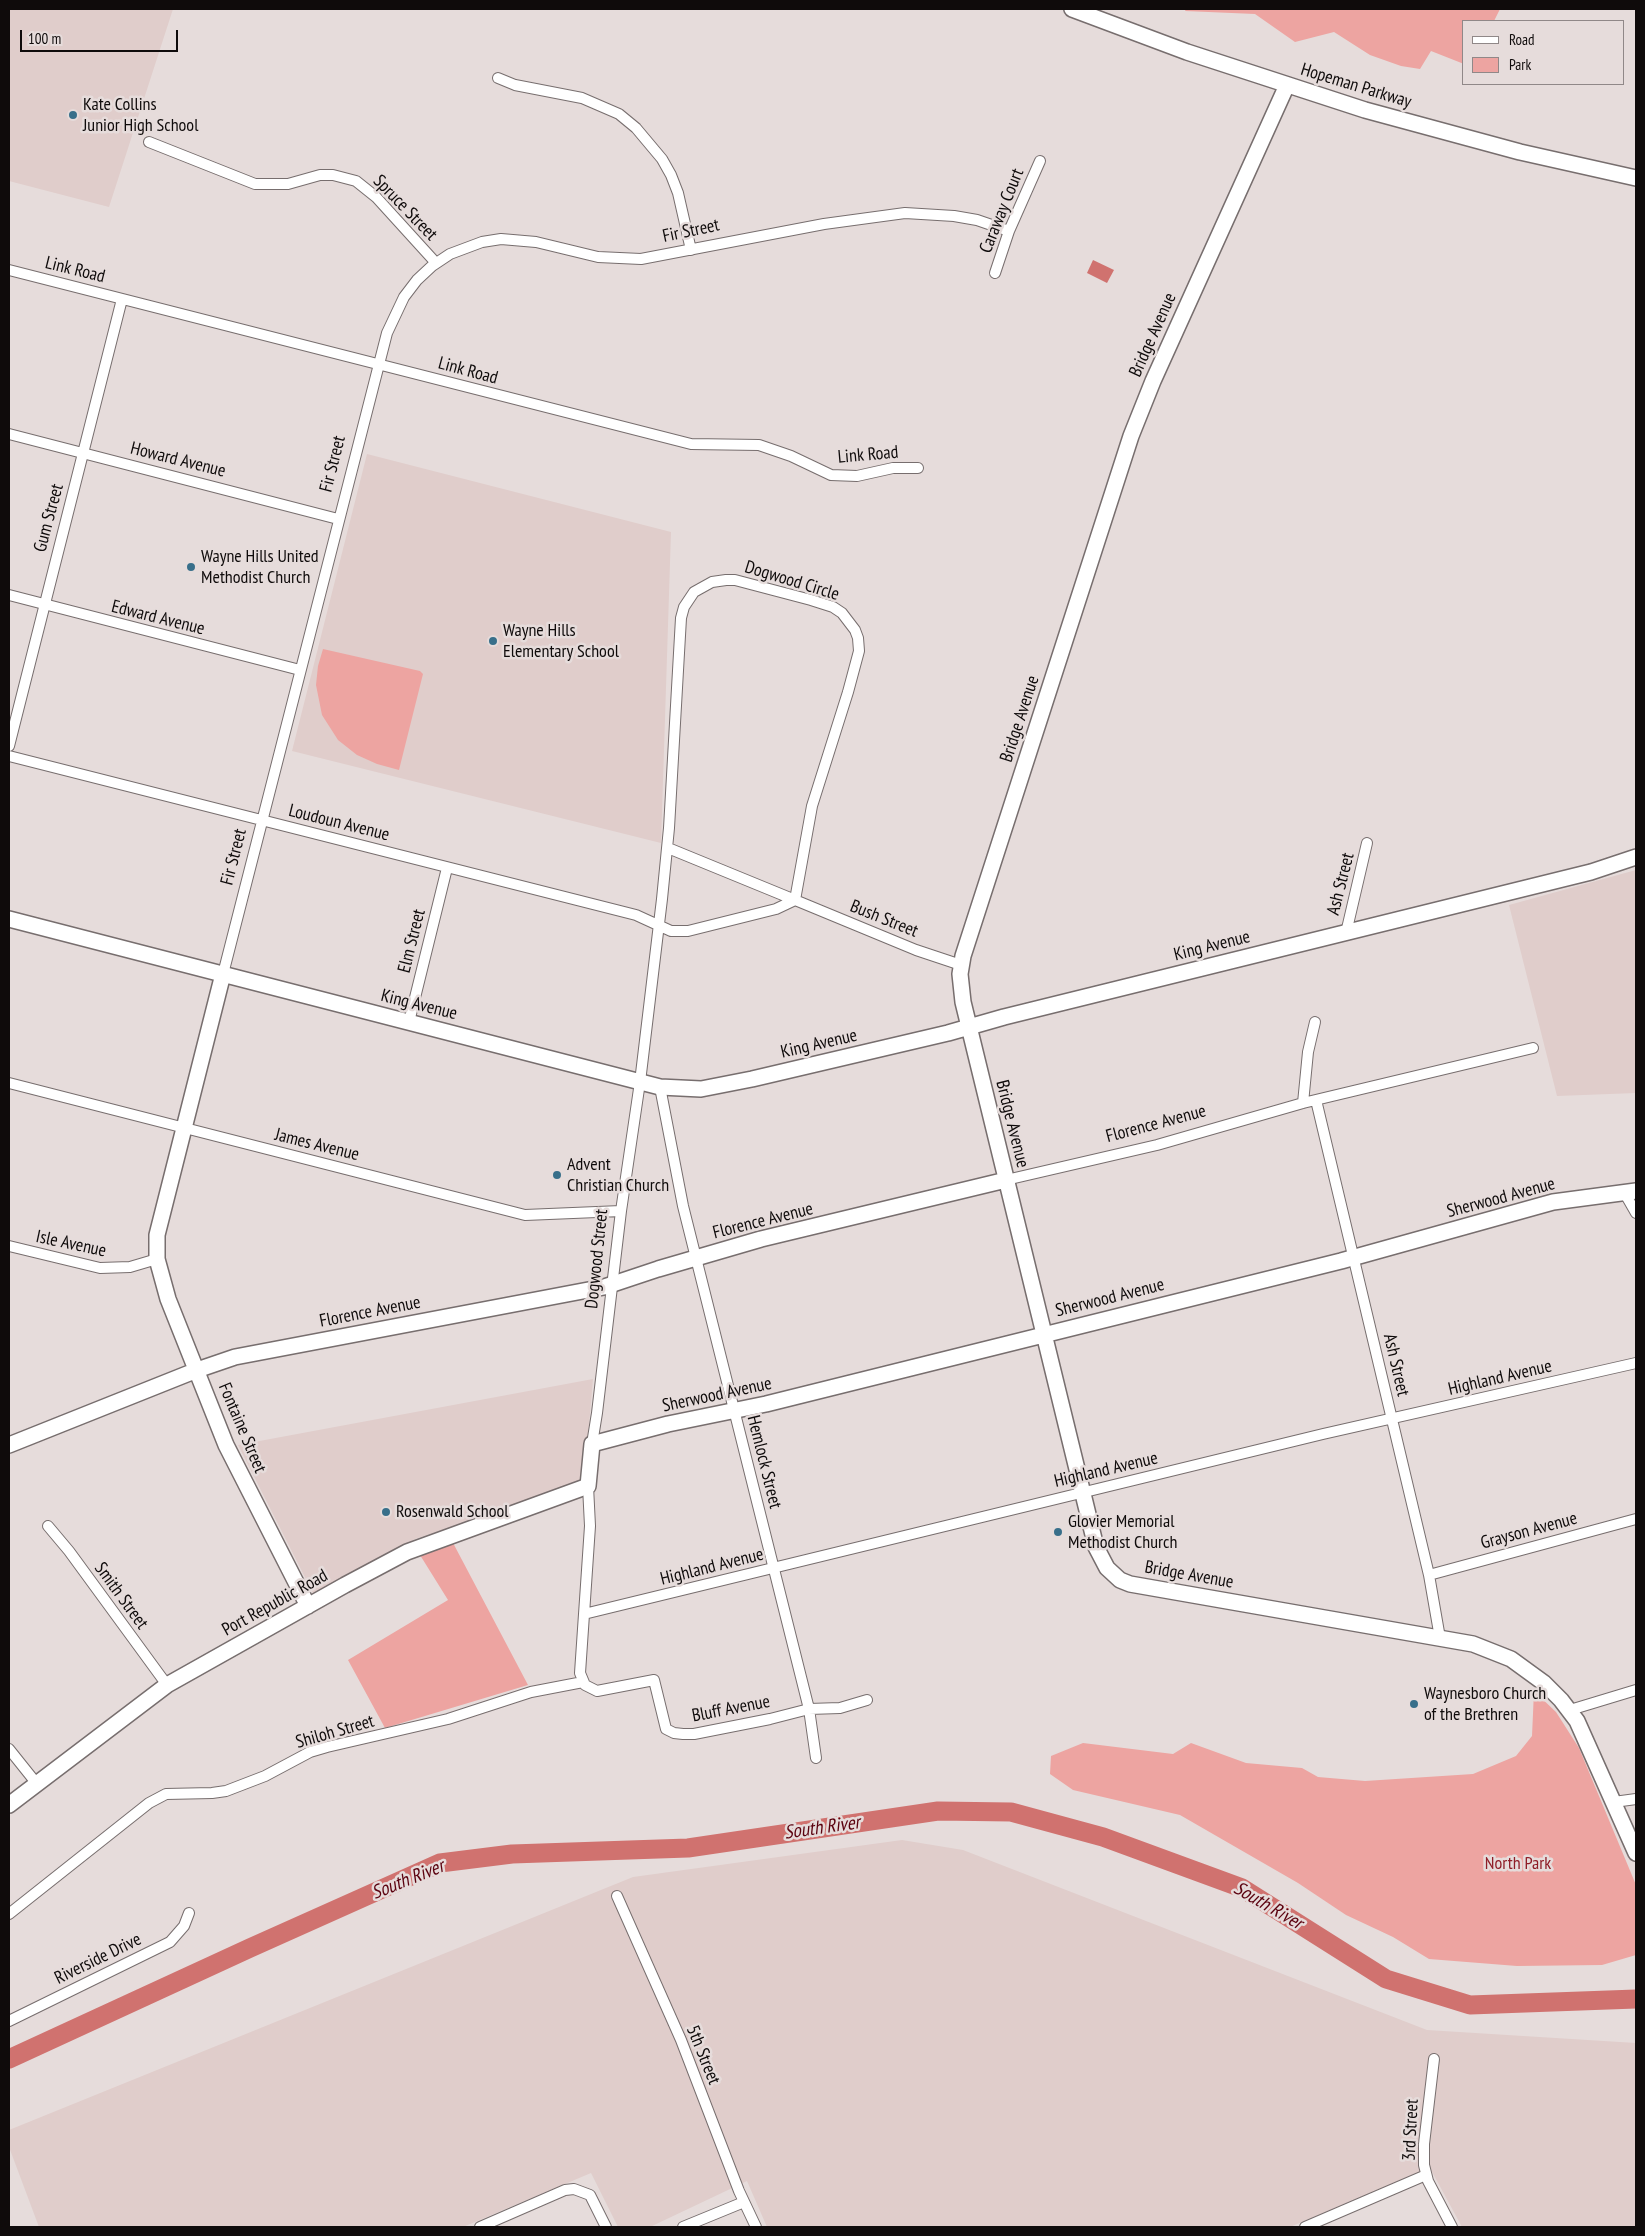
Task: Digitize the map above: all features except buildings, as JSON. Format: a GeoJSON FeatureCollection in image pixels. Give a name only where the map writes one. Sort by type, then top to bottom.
{"type":"FeatureCollection","features":[{"type":"Feature","properties":{"kind":"street","name":"Hopeman Parkway"},"geometry":{"type":"LineString","coordinates":[[1072,9],[1187,52],[1364,110],[1520,152],[1636,178]]}},
{"type":"Feature","properties":{"kind":"street"},"geometry":{"type":"LineString","coordinates":[[498,78],[515,85],[582,98],[618,114],[636,128],[658,153],[671,175],[678,193],[691,250]]}},
{"type":"Feature","properties":{"kind":"street","name":"Bridge Avenue"},"geometry":{"type":"LineString","coordinates":[[1287,84],[1152,380],[1131,436],[961,965],[960,989],[1082,1493],[1100,1557],[1111,1573],[1130,1584],[1473,1644],[1511,1659],[1544,1683],[1570,1710],[1589,1745],[1636,1853]]}},
{"type":"Feature","properties":{"kind":"street","name":"Spruce Street"},"geometry":{"type":"LineString","coordinates":[[149,142],[254,184],[288,184],[320,175],[338,176],[356,181],[376,197],[436,263]]}},
{"type":"Feature","properties":{"kind":"street","name":"Caraway Court"},"geometry":{"type":"LineString","coordinates":[[995,273],[1009,232],[1040,161]]}},
{"type":"Feature","properties":{"kind":"street","name":"Fir Street"},"geometry":{"type":"LineString","coordinates":[[157,1259],[158,1235],[184,1128],[387,333],[404,297],[417,280],[436,263],[464,247],[501,239],[536,242],[585,254],[622,259],[660,257],[824,224],[905,213],[954,216],[977,220],[1009,232]]}},
{"type":"Feature","properties":{"kind":"street","name":"Link Road"},"geometry":{"type":"LineString","coordinates":[[9,270],[691,444],[709,446],[758,445],[791,456],[832,475],[857,476],[893,468],[918,468]]}},
{"type":"Feature","properties":{"kind":"street","name":"Gum Street"},"geometry":{"type":"LineString","coordinates":[[9,746],[122,299]]}},
{"type":"Feature","properties":{"kind":"street","name":"Howard Avenue"},"geometry":{"type":"LineString","coordinates":[[9,434],[338,519]]}},
{"type":"Feature","properties":{"kind":"street","name":"Dogwood Circle"},"geometry":{"type":"LineString","coordinates":[[668,848],[681,618],[690,597],[702,586],[712,582],[734,580],[833,607],[846,617],[855,630],[859,651],[812,806],[795,900]]}},
{"type":"Feature","properties":{"kind":"street","name":"Edward Avenue"},"geometry":{"type":"LineString","coordinates":[[9,595],[300,670]]}},
{"type":"Feature","properties":{"kind":"street","name":"Loudoun Avenue"},"geometry":{"type":"LineString","coordinates":[[9,756],[636,915],[659,926]]}},
{"type":"Feature","properties":{"kind":"street","name":"Ash Street"},"geometry":{"type":"LineString","coordinates":[[1346,933],[1367,843]]}},
{"type":"Feature","properties":{"kind":"street","name":"Bush Street"},"geometry":{"type":"LineString","coordinates":[[668,848],[916,950],[961,965]]}},
{"type":"Feature","properties":{"kind":"street","name":"Dogwood Street"},"geometry":{"type":"LineString","coordinates":[[584,1614],[590,1526],[588,1486],[592,1444],[621,1211],[640,1082],[668,848]]}},
{"type":"Feature","properties":{"kind":"street","name":"King Avenue"},"geometry":{"type":"LineString","coordinates":[[9,919],[660,1087],[680,1089],[712,1088],[968,1027],[1591,872],[1636,856]]}},
{"type":"Feature","properties":{"kind":"street","name":"Elm Street"},"geometry":{"type":"LineString","coordinates":[[409,1022],[447,868]]}},
{"type":"Feature","properties":{"kind":"street"},"geometry":{"type":"LineString","coordinates":[[659,926],[671,931],[688,931],[776,909],[795,900]]}},
{"type":"Feature","properties":{"kind":"street"},"geometry":{"type":"LineString","coordinates":[[1302,1103],[1308,1052],[1315,1022]]}},
{"type":"Feature","properties":{"kind":"street","name":"Florence Avenue"},"geometry":{"type":"LineString","coordinates":[[9,1446],[197,1370],[235,1357],[613,1284],[761,1239],[1158,1145],[1302,1103],[1533,1048]]}},
{"type":"Feature","properties":{"kind":"street","name":"James Avenue"},"geometry":{"type":"LineString","coordinates":[[9,1083],[525,1214],[535,1216],[621,1211]]}},
{"type":"Feature","properties":{"kind":"street","name":"Hemlock Street"},"geometry":{"type":"LineString","coordinates":[[660,1087],[683,1206],[809,1709],[816,1758]]}},
{"type":"Feature","properties":{"kind":"street","name":"Ash Street"},"geometry":{"type":"LineString","coordinates":[[1316,1100],[1430,1575],[1440,1638]]}},
{"type":"Feature","properties":{"kind":"street"},"geometry":{"type":"LineString","coordinates":[[1630,1191],[1636,1213]]}},
{"type":"Feature","properties":{"kind":"street","name":"Sherwood Avenue"},"geometry":{"type":"LineString","coordinates":[[592,1444],[1353,1258],[1553,1202],[1630,1191]]}},
{"type":"Feature","properties":{"kind":"street","name":"Isle Avenue"},"geometry":{"type":"LineString","coordinates":[[9,1246],[100,1268],[130,1267],[157,1259]]}},
{"type":"Feature","properties":{"kind":"street","name":"Fontaine Street"},"geometry":{"type":"LineString","coordinates":[[157,1259],[168,1299],[226,1445],[308,1606]]}},
{"type":"Feature","properties":{"kind":"street","name":"Highland Avenue"},"geometry":{"type":"LineString","coordinates":[[584,1614],[1392,1419],[1636,1363]]}},
{"type":"Feature","properties":{"kind":"street","name":"Port Republic Road"},"geometry":{"type":"LineString","coordinates":[[9,1805],[167,1685],[308,1606],[407,1552],[588,1486]]}},
{"type":"Feature","properties":{"kind":"street","name":"Grayson Avenue"},"geometry":{"type":"LineString","coordinates":[[1430,1575],[1636,1518]]}},
{"type":"Feature","properties":{"kind":"street","name":"Smith Street"},"geometry":{"type":"LineString","coordinates":[[48,1526],[167,1685]]}},
{"type":"Feature","properties":{"kind":"street"},"geometry":{"type":"LineString","coordinates":[[583,1682],[580,1673],[584,1614]]}},
{"type":"Feature","properties":{"kind":"street","name":"Bluff Avenue"},"geometry":{"type":"LineString","coordinates":[[583,1682],[591,1689],[598,1690],[654,1680],[666,1729],[674,1733],[694,1734],[809,1709],[840,1708],[866,1700]]}},
{"type":"Feature","properties":{"kind":"street","name":"Shiloh Street"},"geometry":{"type":"LineString","coordinates":[[9,1914],[141,1809],[166,1794],[212,1794],[226,1791],[265,1776],[310,1752],[439,1722],[531,1692],[583,1682]]}},
{"type":"Feature","properties":{"kind":"street"},"geometry":{"type":"LineString","coordinates":[[1570,1710],[1636,1690]]}},
{"type":"Feature","properties":{"kind":"street"},"geometry":{"type":"LineString","coordinates":[[9,1749],[37,1784]]}},
{"type":"Feature","properties":{"kind":"street"},"geometry":{"type":"LineString","coordinates":[[1614,1802],[1636,1799]]}},
{"type":"Feature","properties":{"kind":"street","name":"5th Street"},"geometry":{"type":"LineString","coordinates":[[618,1896],[681,2040],[744,2202],[756,2227]]}},
{"type":"Feature","properties":{"kind":"street","name":"Riverside Drive"},"geometry":{"type":"LineString","coordinates":[[9,2021],[170,1942],[184,1926],[189,1913]]}},
{"type":"Feature","properties":{"kind":"street","name":"3rd Street"},"geometry":{"type":"LineString","coordinates":[[1434,2059],[1424,2144],[1426,2175],[1452,2227]]}},
{"type":"Feature","properties":{"kind":"street"},"geometry":{"type":"LineString","coordinates":[[1306,2227],[1426,2175]]}},
{"type":"Feature","properties":{"kind":"street"},"geometry":{"type":"LineString","coordinates":[[480,2227],[565,2190],[574,2189],[590,2195],[606,2227]]}},
{"type":"Feature","properties":{"kind":"street"},"geometry":{"type":"LineString","coordinates":[[683,2227],[744,2202]]}},
{"type":"Feature","properties":{"kind":"shaded area","name":"Kate Collins Junior High School"},"geometry":{"type":"Polygon","coordinates":[[[9,9],[173,9],[109,207],[9,181],[9,9]]]}},
{"type":"Feature","properties":{"kind":"shaded area"},"geometry":{"type":"Polygon","coordinates":[[[1093,260],[1114,270],[1107,283],[1087,273],[1093,260]]]}},
{"type":"Feature","properties":{"kind":"shaded area","name":"Wayne Hills Elementary School"},"geometry":{"type":"Polygon","coordinates":[[[367,454],[671,532],[661,843],[292,751],[367,454]]]}},
{"type":"Feature","properties":{"kind":"shaded area"},"geometry":{"type":"Polygon","coordinates":[[[1636,870],[1636,1093],[1557,1096],[1509,905],[1636,870]]]}},
{"type":"Feature","properties":{"kind":"shaded area","name":"Rosenwald School"},"geometry":{"type":"Polygon","coordinates":[[[593,1379],[584,1484],[415,1539],[315,1597],[238,1445],[593,1379]]]}},
{"type":"Feature","properties":{"kind":"shaded area"},"geometry":{"type":"Polygon","coordinates":[[[902,1840],[963,1850],[1427,2030],[1636,2043],[1636,2227],[1462,2227],[1430,2168],[1290,2227],[767,2227],[747,2181],[650,2227],[618,2227],[591,2173],[463,2227],[39,2227],[9,2147],[9,2130],[633,1877],[902,1840]]]}},
{"type":"Feature","properties":{"kind":"green space"},"geometry":{"type":"Polygon","coordinates":[[[1186,9],[1500,9],[1494,20],[1462,20],[1462,63],[1431,51],[1420,69],[1401,66],[1370,55],[1334,32],[1295,42],[1255,14],[1185,11],[1186,9]]]}},
{"type":"Feature","properties":{"kind":"green space"},"geometry":{"type":"Polygon","coordinates":[[[323,649],[420,671],[423,674],[399,770],[377,764],[357,755],[338,740],[322,715],[316,685],[318,666],[323,649]]]}},
{"type":"Feature","properties":{"kind":"green space"},"geometry":{"type":"Polygon","coordinates":[[[452,1541],[528,1685],[385,1728],[348,1660],[448,1600],[420,1555],[452,1541]]]}},
{"type":"Feature","properties":{"kind":"green space","name":"North Park"},"geometry":{"type":"Polygon","coordinates":[[[1534,1691],[1556,1712],[1579,1748],[1636,1885],[1636,1955],[1602,1965],[1517,1966],[1429,1959],[1393,1937],[1346,1915],[1298,1883],[1180,1815],[1073,1790],[1050,1774],[1051,1756],[1083,1743],[1173,1754],[1191,1743],[1246,1763],[1302,1768],[1318,1777],[1365,1781],[1473,1774],[1516,1756],[1532,1736],[1534,1691]]]}},
{"type":"Feature","properties":{"kind":"waterway","name":"South River"},"geometry":{"type":"LineString","coordinates":[[9,2059],[440,1863],[512,1854],[688,1848],[938,1811],[1011,1812],[1103,1837],[1242,1888],[1386,1979],[1470,2005],[1636,1999]]}},
{"type":"Feature","properties":{"kind":"place","name":"Kate Collins Junior High School"},"geometry":{"type":"Point","coordinates":[73,115]}},
{"type":"Feature","properties":{"kind":"place","name":"Wayne Hills United Methodist Church"},"geometry":{"type":"Point","coordinates":[191,567]}},
{"type":"Feature","properties":{"kind":"place","name":"Wayne Hills Elementary School"},"geometry":{"type":"Point","coordinates":[493,641]}},
{"type":"Feature","properties":{"kind":"place","name":"Advent Christian Church"},"geometry":{"type":"Point","coordinates":[557,1175]}},
{"type":"Feature","properties":{"kind":"place","name":"Rosenwald School"},"geometry":{"type":"Point","coordinates":[386,1512]}},
{"type":"Feature","properties":{"kind":"place","name":"Glovier Memorial Methodist Church"},"geometry":{"type":"Point","coordinates":[1058,1532]}},
{"type":"Feature","properties":{"kind":"place","name":"Waynesboro Church of the Brethren"},"geometry":{"type":"Point","coordinates":[1414,1704]}}]}
